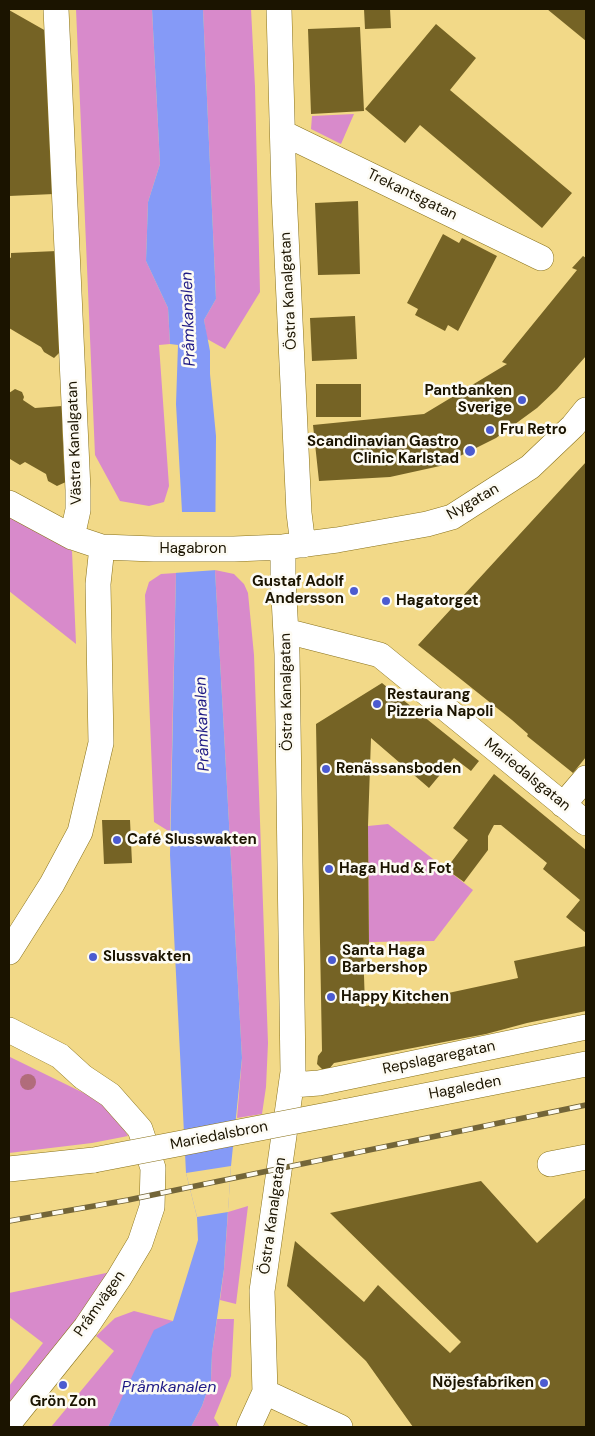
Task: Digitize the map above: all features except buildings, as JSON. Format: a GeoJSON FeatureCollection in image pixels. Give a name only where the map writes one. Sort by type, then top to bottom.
{"type":"FeatureCollection","features":[{"type":"Feature","properties":{"kind":"street","name":"Västra Kanalgatan"},"geometry":{"type":"LineString","coordinates":[[56,9],[78,490],[78,510],[72,537]]}},
{"type":"Feature","properties":{"kind":"street","name":"Östra Kanalgatan"},"geometry":{"type":"LineString","coordinates":[[265,1392],[262,1291],[292,1085],[286,631],[293,546],[299,513],[284,192],[279,9]]}},
{"type":"Feature","properties":{"kind":"street","name":"Trekantsgatan"},"geometry":{"type":"LineString","coordinates":[[283,133],[541,258]]}},
{"type":"Feature","properties":{"kind":"street","name":"Nygatan"},"geometry":{"type":"LineString","coordinates":[[293,546],[427,524],[452,517],[530,467],[573,426],[586,410]]}},
{"type":"Feature","properties":{"kind":"street"},"geometry":{"type":"LineString","coordinates":[[9,503],[72,537],[102,547],[98,584],[101,743],[80,832],[52,884],[9,952]]}},
{"type":"Feature","properties":{"kind":"street","name":"Hagabron"},"geometry":{"type":"LineString","coordinates":[[102,547],[234,549],[293,546]]}},
{"type":"Feature","properties":{"kind":"street","name":"Mariedalsgatan"},"geometry":{"type":"LineString","coordinates":[[286,631],[380,655],[586,823]]}},
{"type":"Feature","properties":{"kind":"street"},"geometry":{"type":"LineString","coordinates":[[563,805],[586,778]]}},
{"type":"Feature","properties":{"kind":"street","name":"Repslagaregatan"},"geometry":{"type":"LineString","coordinates":[[292,1085],[319,1083],[586,1027]]}},
{"type":"Feature","properties":{"kind":"street","name":"Pråmvägen"},"geometry":{"type":"LineString","coordinates":[[9,1030],[60,1056],[83,1077],[110,1095],[140,1129],[153,1168],[152,1207],[140,1243],[86,1328],[9,1423]]}},
{"type":"Feature","properties":{"kind":"street","name":"Hagaleden"},"geometry":{"type":"LineString","coordinates":[[344,1112],[586,1064]]}},
{"type":"Feature","properties":{"kind":"street","name":"Mariedalsbron"},"geometry":{"type":"LineString","coordinates":[[9,1169],[94,1160],[344,1112]]}},
{"type":"Feature","properties":{"kind":"street"},"geometry":{"type":"LineString","coordinates":[[550,1164],[586,1156]]}},
{"type":"Feature","properties":{"kind":"street"},"geometry":{"type":"LineString","coordinates":[[249,1427],[265,1392],[340,1427]]}},
{"type":"Feature","properties":{"kind":"shaded area"},"geometry":{"type":"Polygon","coordinates":[[[76,9],[152,9],[160,164],[148,202],[146,261],[168,308],[170,344],[159,345],[169,486],[164,502],[149,506],[120,501],[95,455],[76,9]]]}},
{"type":"Feature","properties":{"kind":"shaded area"},"geometry":{"type":"Polygon","coordinates":[[[203,9],[251,9],[255,87],[260,292],[225,349],[207,339],[204,320],[216,299],[203,9]]]}},
{"type":"Feature","properties":{"kind":"shaded area"},"geometry":{"type":"Polygon","coordinates":[[[354,114],[341,144],[311,129],[312,116],[354,114]]]}},
{"type":"Feature","properties":{"kind":"shaded area"},"geometry":{"type":"Polygon","coordinates":[[[9,516],[72,551],[76,644],[9,591],[9,516]]]}},
{"type":"Feature","properties":{"kind":"shaded area"},"geometry":{"type":"Polygon","coordinates":[[[215,570],[234,574],[244,584],[248,593],[254,655],[268,1043],[266,1087],[262,1114],[237,1118],[242,1058],[215,570]]]}},
{"type":"Feature","properties":{"kind":"shaded area"},"geometry":{"type":"Polygon","coordinates":[[[176,573],[170,832],[154,822],[145,595],[149,582],[161,574],[176,573]]]}},
{"type":"Feature","properties":{"kind":"shaded area"},"geometry":{"type":"Polygon","coordinates":[[[388,824],[473,890],[434,941],[369,942],[368,826],[388,824]]]}},
{"type":"Feature","properties":{"kind":"shaded area"},"geometry":{"type":"Polygon","coordinates":[[[10,1057],[96,1099],[120,1122],[128,1136],[92,1143],[9,1153],[10,1057]]]}},
{"type":"Feature","properties":{"kind":"shaded area"},"geometry":{"type":"Polygon","coordinates":[[[248,1206],[236,1304],[220,1300],[228,1212],[248,1206]]]}},
{"type":"Feature","properties":{"kind":"shaded area"},"geometry":{"type":"Polygon","coordinates":[[[111,1272],[73,1333],[9,1408],[9,1386],[43,1343],[9,1317],[9,1293],[111,1272]]]}},
{"type":"Feature","properties":{"kind":"shaded area"},"geometry":{"type":"Polygon","coordinates":[[[134,1311],[173,1321],[120,1402],[108,1427],[51,1427],[114,1351],[96,1336],[115,1318],[134,1311]]]}},
{"type":"Feature","properties":{"kind":"shaded area"},"geometry":{"type":"Polygon","coordinates":[[[217,1319],[234,1319],[231,1376],[214,1418],[220,1427],[191,1427],[202,1406],[211,1380],[212,1353],[217,1319]]]}},
{"type":"Feature","properties":{"kind":"water","name":"Pråmkanalen"},"geometry":{"type":"Polygon","coordinates":[[[152,9],[203,9],[216,299],[204,320],[210,351],[210,374],[216,436],[215,570],[242,1058],[231,1166],[224,1269],[212,1353],[211,1380],[202,1406],[191,1427],[108,1427],[154,1330],[173,1321],[198,1240],[197,1217],[186,1173],[170,855],[176,573],[182,512],[176,404],[178,345],[170,344],[168,308],[146,261],[148,202],[160,164],[152,9]]]}},
{"type":"Feature","properties":{"kind":"pier"},"geometry":{"type":"Polygon","coordinates":[[[179,512],[217,512],[217,570],[174,573],[179,512]]]}},
{"type":"Feature","properties":{"kind":"pier"},"geometry":{"type":"Polygon","coordinates":[[[231,1166],[228,1212],[197,1217],[186,1173],[231,1166]]]}},
{"type":"Feature","properties":{"kind":"railway"},"geometry":{"type":"LineString","coordinates":[[9,1221],[128,1200],[586,1105]]}},
{"type":"Feature","properties":{"kind":"place","name":"Pantbanken Sverige"},"geometry":{"type":"Point","coordinates":[522,400]}},
{"type":"Feature","properties":{"kind":"place","name":"Fru Retro"},"geometry":{"type":"Point","coordinates":[490,430]}},
{"type":"Feature","properties":{"kind":"place","name":"Scandinavian Gastro Clinic Karlstad"},"geometry":{"type":"Point","coordinates":[470,451]}},
{"type":"Feature","properties":{"kind":"place","name":"Gustaf Adolf Andersson"},"geometry":{"type":"Point","coordinates":[354,591]}},
{"type":"Feature","properties":{"kind":"place","name":"Hagatorget"},"geometry":{"type":"Point","coordinates":[386,601]}},
{"type":"Feature","properties":{"kind":"place","name":"Restaurang Pizzeria Napoli"},"geometry":{"type":"Point","coordinates":[377,704]}},
{"type":"Feature","properties":{"kind":"place","name":"Renässansboden"},"geometry":{"type":"Point","coordinates":[326,769]}},
{"type":"Feature","properties":{"kind":"place","name":"Café Slusswakten"},"geometry":{"type":"Point","coordinates":[117,840]}},
{"type":"Feature","properties":{"kind":"place","name":"Haga Hud & Fot"},"geometry":{"type":"Point","coordinates":[329,869]}},
{"type":"Feature","properties":{"kind":"place","name":"Slussvakten"},"geometry":{"type":"Point","coordinates":[93,957]}},
{"type":"Feature","properties":{"kind":"place","name":"Santa Haga Barbershop"},"geometry":{"type":"Point","coordinates":[332,960]}},
{"type":"Feature","properties":{"kind":"place","name":"Happy Kitchen"},"geometry":{"type":"Point","coordinates":[331,997]}},
{"type":"Feature","properties":{"kind":"place","name":"Nöjesfabriken"},"geometry":{"type":"Point","coordinates":[544,1383]}},
{"type":"Feature","properties":{"kind":"place","name":"Grön Zon"},"geometry":{"type":"Point","coordinates":[63,1385]}}]}
